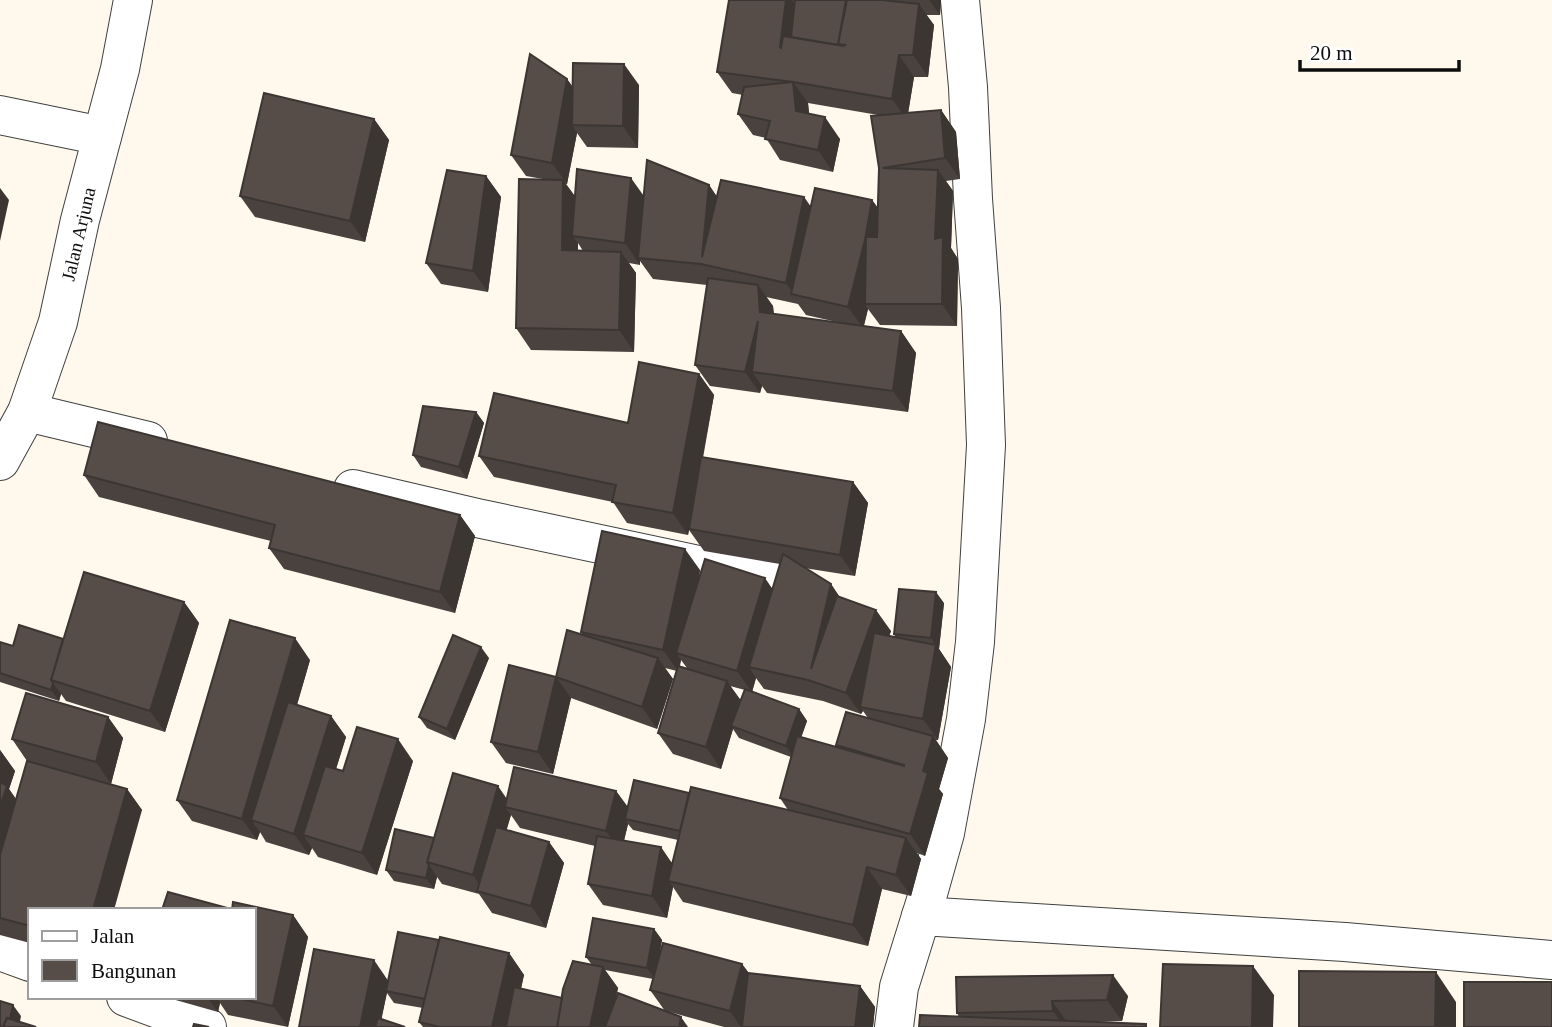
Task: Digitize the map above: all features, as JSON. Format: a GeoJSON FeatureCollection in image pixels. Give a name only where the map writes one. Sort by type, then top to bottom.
{"type":"FeatureCollection","features":[{"type":"Feature","properties":{"kind":"street","name":"Jalan Arjuna"},"geometry":{"type":"LineString","coordinates":[[0,461],[27,412],[58,322],[80,220],[120,69],[133,0]]}},
{"type":"Feature","properties":{"kind":"street"},"geometry":{"type":"LineString","coordinates":[[894,1027],[899,987],[945,833],[966,719],[975,642],[986,445],[981,308],[960,0]]}},
{"type":"Feature","properties":{"kind":"street"},"geometry":{"type":"LineString","coordinates":[[0,115],[102,136]]}},
{"type":"Feature","properties":{"kind":"street"},"geometry":{"type":"LineString","coordinates":[[27,412],[174,447]]}},
{"type":"Feature","properties":{"kind":"street"},"geometry":{"type":"LineString","coordinates":[[322,481],[477,518],[779,582]]}},
{"type":"Feature","properties":{"kind":"street"},"geometry":{"type":"LineString","coordinates":[[921,916],[1345,942],[1552,960]]}},
{"type":"Feature","properties":{"kind":"street"},"geometry":{"type":"LineString","coordinates":[[0,951],[28,961]]}},
{"type":"Feature","properties":{"kind":"street"},"geometry":{"type":"LineString","coordinates":[[131,999],[206,1027]]}},
{"type":"Feature","properties":{"kind":"building"},"geometry":{"type":"Polygon","coordinates":[[[729,0],[786,0],[781,48],[783,36],[844,46],[838,44],[847,0],[919,4],[913,55],[899,55],[892,99],[717,72],[729,0]]]}},
{"type":"Feature","properties":{"kind":"building"},"geometry":{"type":"Polygon","coordinates":[[[795,0],[846,0],[839,45],[791,37],[795,0]]]}},
{"type":"Feature","properties":{"kind":"building"},"geometry":{"type":"Polygon","coordinates":[[[530,54],[567,79],[552,163],[511,155],[530,54]]]}},
{"type":"Feature","properties":{"kind":"building"},"geometry":{"type":"Polygon","coordinates":[[[573,63],[624,64],[623,126],[572,125],[573,63]]]}},
{"type":"Feature","properties":{"kind":"building"},"geometry":{"type":"Polygon","coordinates":[[[793,82],[796,111],[825,117],[818,150],[765,139],[770,121],[738,114],[744,87],[793,82]]]}},
{"type":"Feature","properties":{"kind":"building"},"geometry":{"type":"Polygon","coordinates":[[[264,93],[374,119],[350,221],[240,196],[264,93]]]}},
{"type":"Feature","properties":{"kind":"building"},"geometry":{"type":"Polygon","coordinates":[[[941,110],[945,158],[883,168],[938,170],[935,239],[943,237],[942,304],[865,304],[866,237],[877,237],[879,168],[871,116],[941,110]]]}},
{"type":"Feature","properties":{"kind":"building"},"geometry":{"type":"Polygon","coordinates":[[[647,160],[709,185],[702,257],[721,180],[804,197],[786,283],[701,264],[638,258],[647,160]]]}},
{"type":"Feature","properties":{"kind":"building"},"geometry":{"type":"Polygon","coordinates":[[[577,169],[631,178],[625,243],[572,236],[577,169]]]}},
{"type":"Feature","properties":{"kind":"building"},"geometry":{"type":"Polygon","coordinates":[[[447,170],[486,176],[473,271],[426,263],[447,170]]]}},
{"type":"Feature","properties":{"kind":"building"},"geometry":{"type":"Polygon","coordinates":[[[519,179],[563,180],[562,250],[621,252],[619,330],[516,328],[519,179]]]}},
{"type":"Feature","properties":{"kind":"building"},"geometry":{"type":"Polygon","coordinates":[[[815,188],[872,200],[848,307],[791,294],[815,188]]]}},
{"type":"Feature","properties":{"kind":"building"},"geometry":{"type":"Polygon","coordinates":[[[708,278],[758,285],[760,312],[901,331],[893,391],[752,372],[758,321],[745,372],[695,365],[708,278]]]}},
{"type":"Feature","properties":{"kind":"building"},"geometry":{"type":"Polygon","coordinates":[[[639,362],[699,374],[673,513],[612,502],[616,485],[479,456],[494,393],[628,423],[639,362]]]}},
{"type":"Feature","properties":{"kind":"building"},"geometry":{"type":"Polygon","coordinates":[[[423,406],[476,412],[459,467],[413,455],[423,406]]]}},
{"type":"Feature","properties":{"kind":"building"},"geometry":{"type":"Polygon","coordinates":[[[98,422],[460,515],[440,592],[269,548],[275,525],[84,475],[98,422]]]}},
{"type":"Feature","properties":{"kind":"building"},"geometry":{"type":"Polygon","coordinates":[[[701,457],[853,482],[840,555],[689,529],[701,457]]]}},
{"type":"Feature","properties":{"kind":"building"},"geometry":{"type":"Polygon","coordinates":[[[602,531],[685,549],[663,650],[581,632],[602,531]]]}},
{"type":"Feature","properties":{"kind":"building"},"geometry":{"type":"Polygon","coordinates":[[[783,554],[831,584],[811,669],[837,596],[876,610],[846,693],[808,680],[749,667],[783,554]]]}},
{"type":"Feature","properties":{"kind":"building"},"geometry":{"type":"Polygon","coordinates":[[[705,559],[765,578],[737,671],[676,653],[705,559]]]}},
{"type":"Feature","properties":{"kind":"building"},"geometry":{"type":"Polygon","coordinates":[[[84,572],[184,602],[150,711],[51,680],[84,572]]]}},
{"type":"Feature","properties":{"kind":"building"},"geometry":{"type":"Polygon","coordinates":[[[899,589],[936,592],[931,638],[894,634],[899,589]]]}},
{"type":"Feature","properties":{"kind":"building"},"geometry":{"type":"Polygon","coordinates":[[[230,620],[295,638],[242,819],[177,800],[230,620]]]}},
{"type":"Feature","properties":{"kind":"building"},"geometry":{"type":"Polygon","coordinates":[[[19,625],[63,639],[51,680],[51,690],[0,673],[0,642],[13,646],[19,625]]]}},
{"type":"Feature","properties":{"kind":"building"},"geometry":{"type":"Polygon","coordinates":[[[567,630],[658,658],[642,707],[556,677],[567,630]]]}},
{"type":"Feature","properties":{"kind":"building"},"geometry":{"type":"Polygon","coordinates":[[[874,633],[936,645],[923,719],[860,707],[874,633]]]}},
{"type":"Feature","properties":{"kind":"building"},"geometry":{"type":"Polygon","coordinates":[[[453,635],[481,647],[447,729],[419,717],[453,635]]]}},
{"type":"Feature","properties":{"kind":"building"},"geometry":{"type":"Polygon","coordinates":[[[509,665],[556,677],[538,752],[491,742],[509,665]]]}},
{"type":"Feature","properties":{"kind":"building"},"geometry":{"type":"Polygon","coordinates":[[[678,666],[727,681],[706,747],[658,733],[678,666]]]}},
{"type":"Feature","properties":{"kind":"building"},"geometry":{"type":"Polygon","coordinates":[[[745,689],[799,709],[786,746],[731,726],[745,689]]]}},
{"type":"Feature","properties":{"kind":"building"},"geometry":{"type":"Polygon","coordinates":[[[26,693],[108,717],[96,762],[12,739],[26,693]]]}},
{"type":"Feature","properties":{"kind":"building"},"geometry":{"type":"Polygon","coordinates":[[[288,702],[331,716],[294,834],[251,820],[288,702]]]}},
{"type":"Feature","properties":{"kind":"building"},"geometry":{"type":"Polygon","coordinates":[[[846,712],[933,736],[923,771],[928,773],[910,834],[780,798],[797,736],[904,766],[836,745],[846,712]]]}},
{"type":"Feature","properties":{"kind":"building"},"geometry":{"type":"Polygon","coordinates":[[[357,727],[398,739],[362,853],[303,835],[325,766],[343,771],[357,727]]]}},
{"type":"Feature","properties":{"kind":"building"},"geometry":{"type":"Polygon","coordinates":[[[27,761],[127,789],[94,908],[28,908],[28,925],[0,918],[0,855],[27,761]]]}},
{"type":"Feature","properties":{"kind":"building"},"geometry":{"type":"Polygon","coordinates":[[[514,767],[616,791],[606,831],[505,807],[514,767]]]}},
{"type":"Feature","properties":{"kind":"building"},"geometry":{"type":"Polygon","coordinates":[[[453,773],[498,786],[473,875],[427,862],[453,773]]]}},
{"type":"Feature","properties":{"kind":"building"},"geometry":{"type":"Polygon","coordinates":[[[634,780],[689,793],[680,831],[625,819],[634,780]]]}},
{"type":"Feature","properties":{"kind":"building"},"geometry":{"type":"Polygon","coordinates":[[[0,782],[7,786],[0,807],[0,782]]]}},
{"type":"Feature","properties":{"kind":"building"},"geometry":{"type":"Polygon","coordinates":[[[691,787],[906,838],[896,875],[867,867],[853,925],[668,881],[691,787]]]}},
{"type":"Feature","properties":{"kind":"building"},"geometry":{"type":"Polygon","coordinates":[[[496,827],[549,842],[531,906],[477,891],[496,827]]]}},
{"type":"Feature","properties":{"kind":"building"},"geometry":{"type":"Polygon","coordinates":[[[395,829],[434,838],[427,862],[429,865],[426,878],[386,870],[395,829]]]}},
{"type":"Feature","properties":{"kind":"building"},"geometry":{"type":"Polygon","coordinates":[[[597,836],[661,847],[652,896],[588,884],[597,836]]]}},
{"type":"Feature","properties":{"kind":"building"},"geometry":{"type":"Polygon","coordinates":[[[168,892],[227,908],[163,908],[168,892]]]}},
{"type":"Feature","properties":{"kind":"building"},"geometry":{"type":"Polygon","coordinates":[[[233,902],[293,915],[273,1006],[240,999],[256,999],[256,908],[232,908],[233,902]]]}},
{"type":"Feature","properties":{"kind":"building"},"geometry":{"type":"Polygon","coordinates":[[[593,918],[654,929],[647,968],[586,957],[593,918]]]}},
{"type":"Feature","properties":{"kind":"building"},"geometry":{"type":"Polygon","coordinates":[[[398,932],[439,940],[425,999],[386,991],[398,932]]]}},
{"type":"Feature","properties":{"kind":"building"},"geometry":{"type":"Polygon","coordinates":[[[440,937],[509,953],[492,1027],[440,1027],[419,1022],[440,937]]]}},
{"type":"Feature","properties":{"kind":"building"},"geometry":{"type":"Polygon","coordinates":[[[663,943],[742,964],[730,1011],[650,990],[663,943]]]}},
{"type":"Feature","properties":{"kind":"building"},"geometry":{"type":"Polygon","coordinates":[[[314,949],[374,960],[360,1027],[299,1027],[314,949]]]}},
{"type":"Feature","properties":{"kind":"building"},"geometry":{"type":"Polygon","coordinates":[[[573,961],[603,967],[590,1027],[557,1027],[563,989],[573,961]]]}},
{"type":"Feature","properties":{"kind":"building"},"geometry":{"type":"Polygon","coordinates":[[[1163,964],[1253,966],[1252,1027],[1160,1027],[1163,964]]]}},
{"type":"Feature","properties":{"kind":"building"},"geometry":{"type":"Polygon","coordinates":[[[1299,971],[1436,972],[1435,1027],[1299,1027],[1299,971]]]}},
{"type":"Feature","properties":{"kind":"building"},"geometry":{"type":"Polygon","coordinates":[[[748,973],[860,986],[855,1027],[742,1027],[748,973]]]}},
{"type":"Feature","properties":{"kind":"building"},"geometry":{"type":"Polygon","coordinates":[[[1113,975],[1107,1000],[1052,1001],[1053,1011],[957,1013],[956,977],[1113,975]]]}},
{"type":"Feature","properties":{"kind":"building"},"geometry":{"type":"Polygon","coordinates":[[[1464,982],[1552,982],[1552,1027],[1464,1027],[1464,982]]]}},
{"type":"Feature","properties":{"kind":"building"},"geometry":{"type":"Polygon","coordinates":[[[514,987],[562,998],[557,1027],[506,1027],[514,987]]]}},
{"type":"Feature","properties":{"kind":"building"},"geometry":{"type":"Polygon","coordinates":[[[618,993],[681,1017],[679,1027],[605,1027],[618,993]]]}},
{"type":"Feature","properties":{"kind":"building"},"geometry":{"type":"Polygon","coordinates":[[[0,1001],[13,1005],[10,1019],[7,1018],[3,1027],[0,1027],[0,1001]]]}},
{"type":"Feature","properties":{"kind":"building"},"geometry":{"type":"Polygon","coordinates":[[[920,1015],[1146,1024],[1146,1027],[919,1027],[920,1015]]]}},
{"type":"Feature","properties":{"kind":"building"},"geometry":{"type":"Polygon","coordinates":[[[7,1018],[36,1027],[3,1027],[7,1018]]]}},
{"type":"Feature","properties":{"kind":"building"},"geometry":{"type":"Polygon","coordinates":[[[378,1018],[405,1027],[375,1027],[378,1018]]]}}]}
